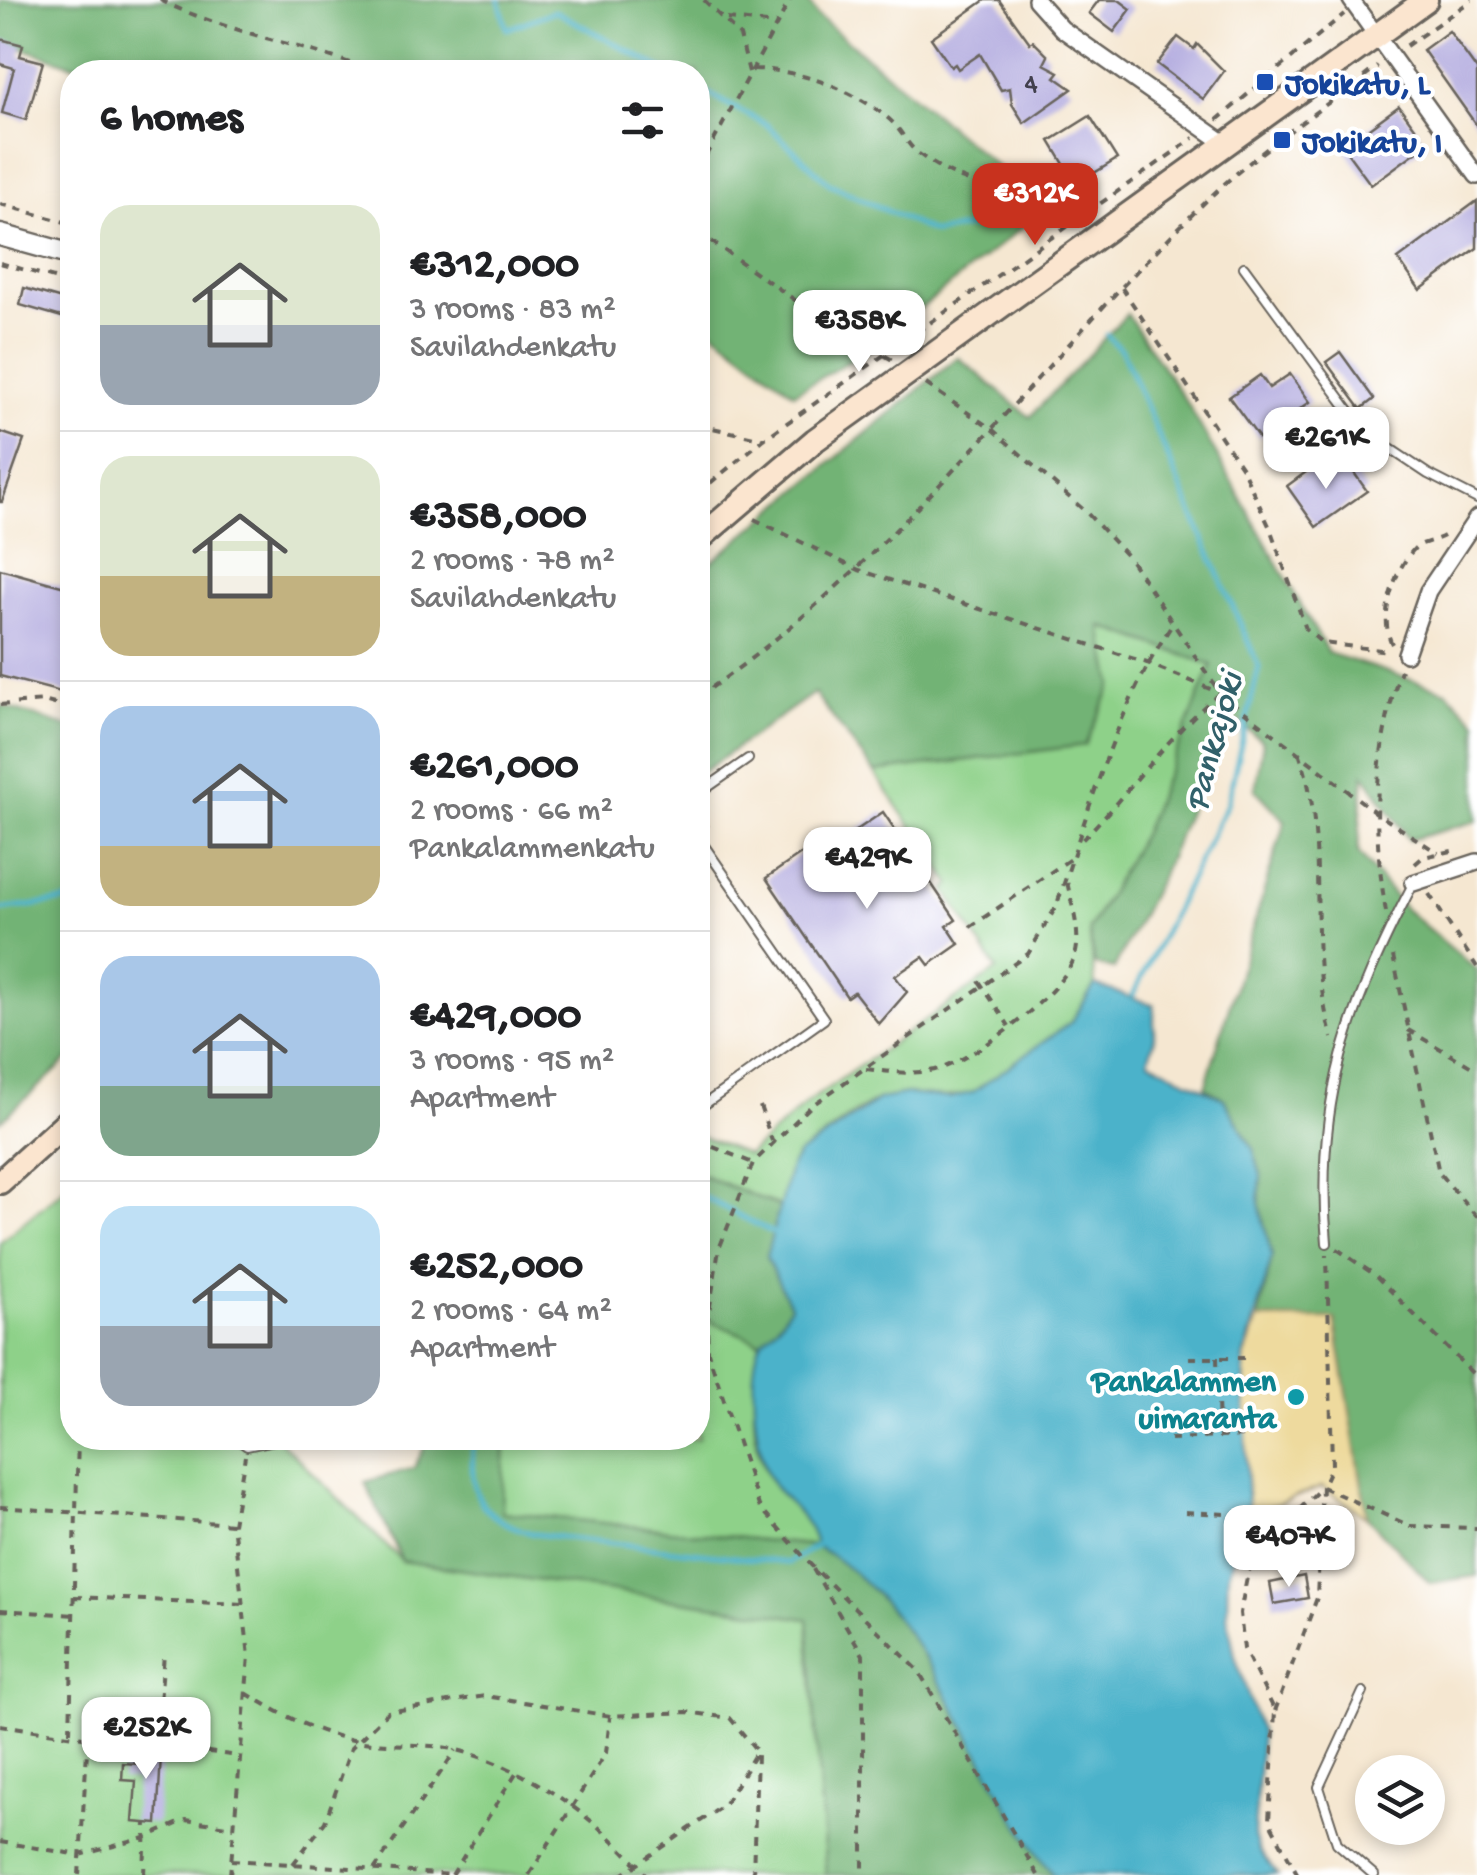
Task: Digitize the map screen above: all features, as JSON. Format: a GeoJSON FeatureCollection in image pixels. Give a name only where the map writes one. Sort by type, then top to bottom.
{"type":"FeatureCollection","features":[{"type":"Feature","properties":{"kind":"main road"},"geometry":{"type":"LineString","coordinates":[[710,529],[908,372],[1426,0]]}},
{"type":"Feature","properties":{"kind":"main road"},"geometry":{"type":"LineString","coordinates":[[0,1182],[60,1127]]}},
{"type":"Feature","properties":{"kind":"street"},"geometry":{"type":"LineString","coordinates":[[1036,0],[1051,21],[1226,144]]}},
{"type":"Feature","properties":{"kind":"street"},"geometry":{"type":"LineString","coordinates":[[1352,3],[1477,176]]}},
{"type":"Feature","properties":{"kind":"street"},"geometry":{"type":"LineString","coordinates":[[0,235],[60,252]]}},
{"type":"Feature","properties":{"kind":"street"},"geometry":{"type":"LineString","coordinates":[[1398,653],[1428,591],[1477,518]]}},
{"type":"Feature","properties":{"kind":"street"},"geometry":{"type":"LineString","coordinates":[[1417,882],[1477,862]]}},
{"type":"Feature","properties":{"kind":"lane"},"geometry":{"type":"LineString","coordinates":[[1244,268],[1366,432],[1428,474],[1477,499]]}},
{"type":"Feature","properties":{"kind":"lane"},"geometry":{"type":"LineString","coordinates":[[710,786],[748,759]]}},
{"type":"Feature","properties":{"kind":"lane"},"geometry":{"type":"LineString","coordinates":[[710,854],[824,1020],[710,1101]]}},
{"type":"Feature","properties":{"kind":"lane"},"geometry":{"type":"LineString","coordinates":[[1327,1243],[1327,1128],[1337,1057],[1389,930],[1417,882]]}},
{"type":"Feature","properties":{"kind":"lane"},"geometry":{"type":"LineString","coordinates":[[1363,1692],[1319,1787],[1336,1843],[1374,1875]]}},
{"type":"Feature","properties":{"kind":"path"},"geometry":{"type":"LineString","coordinates":[[160,0],[189,14],[344,60]]}},
{"type":"Feature","properties":{"kind":"path"},"geometry":{"type":"LineString","coordinates":[[704,0],[740,36],[750,76]]}},
{"type":"Feature","properties":{"kind":"path"},"geometry":{"type":"LineString","coordinates":[[710,149],[790,0]]}},
{"type":"Feature","properties":{"kind":"path"},"geometry":{"type":"LineString","coordinates":[[710,690],[769,648],[859,570],[1207,200],[1390,57],[1472,0]]}},
{"type":"Feature","properties":{"kind":"path"},"geometry":{"type":"LineString","coordinates":[[710,483],[764,439],[1206,129],[1352,3]]}},
{"type":"Feature","properties":{"kind":"path"},"geometry":{"type":"LineString","coordinates":[[726,18],[777,24]]}},
{"type":"Feature","properties":{"kind":"path"},"geometry":{"type":"LineString","coordinates":[[754,68],[798,72],[858,100],[890,120],[919,154],[997,194],[1064,204]]}},
{"type":"Feature","properties":{"kind":"path"},"geometry":{"type":"LineString","coordinates":[[0,204],[60,221]]}},
{"type":"Feature","properties":{"kind":"path"},"geometry":{"type":"LineString","coordinates":[[710,240],[993,430],[1037,474],[1086,512],[1129,558],[1220,693]]}},
{"type":"Feature","properties":{"kind":"path"},"geometry":{"type":"LineString","coordinates":[[0,263],[60,280]]}},
{"type":"Feature","properties":{"kind":"path"},"geometry":{"type":"LineString","coordinates":[[1122,288],[1242,468],[1270,528],[1306,630],[1322,643],[1398,653]]}},
{"type":"Feature","properties":{"kind":"path"},"geometry":{"type":"LineString","coordinates":[[710,428],[764,439]]}},
{"type":"Feature","properties":{"kind":"path"},"geometry":{"type":"LineString","coordinates":[[732,509],[859,570],[1147,663],[1220,693],[1375,812],[1438,852]]}},
{"type":"Feature","properties":{"kind":"path"},"geometry":{"type":"LineString","coordinates":[[1454,530],[1417,545],[1401,569],[1385,630],[1398,653],[1379,752],[1375,812],[1406,1029],[1439,1173],[1477,1217]]}},
{"type":"Feature","properties":{"kind":"path"},"geometry":{"type":"LineString","coordinates":[[710,1305],[719,1248],[741,1184],[772,1141],[900,1041],[1028,954],[1056,907],[1113,737],[1147,663],[1172,625]]}},
{"type":"Feature","properties":{"kind":"path"},"geometry":{"type":"LineString","coordinates":[[1078,844],[1126,796],[1185,721],[1220,693]]}},
{"type":"Feature","properties":{"kind":"path"},"geometry":{"type":"LineString","coordinates":[[0,705],[44,701],[60,705]]}},
{"type":"Feature","properties":{"kind":"path"},"geometry":{"type":"LineString","coordinates":[[1299,752],[1310,783],[1315,834],[1315,944],[1324,1010],[1337,1057]]}},
{"type":"Feature","properties":{"kind":"path"},"geometry":{"type":"LineString","coordinates":[[970,927],[1074,857]]}},
{"type":"Feature","properties":{"kind":"path"},"geometry":{"type":"LineString","coordinates":[[866,1069],[908,1074],[953,1065],[1009,1026],[1059,984],[1074,961],[1078,943],[1066,878]]}},
{"type":"Feature","properties":{"kind":"path"},"geometry":{"type":"LineString","coordinates":[[1417,882],[1477,967]]}},
{"type":"Feature","properties":{"kind":"path"},"geometry":{"type":"LineString","coordinates":[[979,981],[1009,1026]]}},
{"type":"Feature","properties":{"kind":"path"},"geometry":{"type":"LineString","coordinates":[[1406,1029],[1477,1070]]}},
{"type":"Feature","properties":{"kind":"path"},"geometry":{"type":"LineString","coordinates":[[760,1106],[772,1141]]}},
{"type":"Feature","properties":{"kind":"path"},"geometry":{"type":"LineString","coordinates":[[710,1146],[753,1163]]}},
{"type":"Feature","properties":{"kind":"path"},"geometry":{"type":"LineString","coordinates":[[1327,1243],[1375,1275],[1477,1378]]}},
{"type":"Feature","properties":{"kind":"path"},"geometry":{"type":"LineString","coordinates":[[1275,1711],[1244,1650],[1240,1612],[1248,1572],[1266,1542],[1322,1486],[1332,1464],[1327,1243]]}},
{"type":"Feature","properties":{"kind":"path"},"geometry":{"type":"LineString","coordinates":[[710,1358],[759,1506],[811,1565],[918,1670],[1038,1875]]}},
{"type":"Feature","properties":{"kind":"path"},"geometry":{"type":"LineString","coordinates":[[1189,1358],[1244,1358]]}},
{"type":"Feature","properties":{"kind":"path"},"geometry":{"type":"LineString","coordinates":[[1217,1358],[1219,1437]]}},
{"type":"Feature","properties":{"kind":"path"},"geometry":{"type":"LineString","coordinates":[[1170,1439],[1244,1436]]}},
{"type":"Feature","properties":{"kind":"path"},"geometry":{"type":"LineString","coordinates":[[70,1732],[78,1450]]}},
{"type":"Feature","properties":{"kind":"path"},"geometry":{"type":"LineString","coordinates":[[230,1875],[249,1656],[233,1524],[246,1450]]}},
{"type":"Feature","properties":{"kind":"path"},"geometry":{"type":"LineString","coordinates":[[1322,1486],[1410,1526],[1477,1528]]}},
{"type":"Feature","properties":{"kind":"path"},"geometry":{"type":"LineString","coordinates":[[1298,1875],[1268,1821],[1275,1711],[1317,1598],[1322,1486]]}},
{"type":"Feature","properties":{"kind":"path"},"geometry":{"type":"LineString","coordinates":[[0,1507],[233,1524]]}},
{"type":"Feature","properties":{"kind":"path"},"geometry":{"type":"LineString","coordinates":[[1185,1512],[1248,1515]]}},
{"type":"Feature","properties":{"kind":"path"},"geometry":{"type":"LineString","coordinates":[[811,1565],[862,1655],[863,1875]]}},
{"type":"Feature","properties":{"kind":"path"},"geometry":{"type":"LineString","coordinates":[[74,1596],[243,1604]]}},
{"type":"Feature","properties":{"kind":"path"},"geometry":{"type":"LineString","coordinates":[[0,1610],[74,1615]]}},
{"type":"Feature","properties":{"kind":"path"},"geometry":{"type":"LineString","coordinates":[[159,1715],[164,1654]]}},
{"type":"Feature","properties":{"kind":"path"},"geometry":{"type":"LineString","coordinates":[[246,1693],[294,1722],[358,1741],[456,1750],[516,1772],[574,1806],[646,1875]]}},
{"type":"Feature","properties":{"kind":"path"},"geometry":{"type":"LineString","coordinates":[[293,1864],[325,1822],[351,1748],[388,1712],[485,1696],[611,1716],[686,1712],[730,1718],[757,1751],[753,1875]]}},
{"type":"Feature","properties":{"kind":"path"},"geometry":{"type":"LineString","coordinates":[[0,1725],[70,1732],[130,1744],[141,1723],[159,1715],[185,1726],[194,1750],[240,1756]]}},
{"type":"Feature","properties":{"kind":"path"},"geometry":{"type":"LineString","coordinates":[[529,1875],[606,1753],[611,1716]]}},
{"type":"Feature","properties":{"kind":"path"},"geometry":{"type":"LineString","coordinates":[[80,1875],[88,1736]]}},
{"type":"Feature","properties":{"kind":"path"},"geometry":{"type":"LineString","coordinates":[[374,1870],[456,1750]]}},
{"type":"Feature","properties":{"kind":"path"},"geometry":{"type":"LineString","coordinates":[[622,1875],[724,1804],[757,1751]]}},
{"type":"Feature","properties":{"kind":"path"},"geometry":{"type":"LineString","coordinates":[[231,1860],[453,1875],[516,1772]]}},
{"type":"Feature","properties":{"kind":"path"},"geometry":{"type":"LineString","coordinates":[[0,1842],[80,1855],[146,1838],[186,1820],[234,1826]]}},
{"type":"Feature","properties":{"kind":"path"},"geometry":{"type":"LineString","coordinates":[[144,1875],[146,1823]]}},
{"type":"Feature","properties":{"kind":"green space"},"geometry":{"type":"Polygon","coordinates":[[[0,0],[807,0],[818,16],[1046,208],[869,350],[794,393],[710,328],[710,60],[60,61],[0,41],[0,0]]]}},
{"type":"Feature","properties":{"kind":"green space"},"geometry":{"type":"Polygon","coordinates":[[[1127,314],[1189,406],[1328,653],[1447,691],[1477,722],[1477,821],[1409,840],[1364,774],[1358,852],[1406,910],[1477,970],[1477,1576],[1430,1583],[1367,1517],[1335,1320],[1258,1319],[1272,1257],[1259,1203],[1261,1175],[1253,1149],[1224,1099],[1205,1087],[1285,821],[1255,789],[1263,742],[1229,713],[1164,870],[1114,969],[1095,965],[1089,930],[1143,833],[1212,665],[1101,626],[1113,684],[1085,745],[874,772],[814,693],[710,767],[710,563],[958,357],[1030,417],[1127,314]]]}},
{"type":"Feature","properties":{"kind":"green space"},"geometry":{"type":"Polygon","coordinates":[[[1100,626],[1212,665],[1143,833],[1089,929],[1095,985],[1071,1022],[973,1093],[944,1097],[907,1094],[880,1099],[856,1112],[798,1155],[790,1168],[781,1207],[710,1178],[710,1140],[748,1155],[808,1102],[997,970],[945,890],[951,884],[874,772],[1085,745],[1100,626]]]}},
{"type":"Feature","properties":{"kind":"green space"},"geometry":{"type":"Polygon","coordinates":[[[0,705],[60,724],[60,1067],[0,1122],[0,705]]]}},
{"type":"Feature","properties":{"kind":"green space"},"geometry":{"type":"Polygon","coordinates":[[[710,1179],[781,1207],[766,1257],[790,1305],[783,1324],[760,1342],[710,1321],[710,1179]]]}},
{"type":"Feature","properties":{"kind":"green space"},"geometry":{"type":"Polygon","coordinates":[[[60,1192],[60,1450],[289,1450],[402,1561],[808,1619],[826,1875],[0,1875],[0,1242],[60,1192]]]}},
{"type":"Feature","properties":{"kind":"green space"},"geometry":{"type":"Polygon","coordinates":[[[710,1321],[760,1342],[754,1395],[759,1451],[772,1482],[804,1519],[816,1546],[501,1512],[504,1450],[710,1450],[710,1321]]]}},
{"type":"Feature","properties":{"kind":"green space"},"geometry":{"type":"Polygon","coordinates":[[[423,1450],[505,1450],[502,1512],[816,1546],[857,1575],[891,1611],[922,1653],[1025,1834],[1054,1875],[826,1875],[808,1619],[402,1561],[365,1482],[414,1468],[423,1450]]]}},
{"type":"Feature","properties":{"kind":"sand","name":"Pankalammen uimaranta"},"geometry":{"type":"Polygon","coordinates":[[[1258,1319],[1335,1319],[1367,1517],[1322,1487],[1248,1515],[1244,1358],[1258,1319]]]}},
{"type":"Feature","properties":{"kind":"water"},"geometry":{"type":"Polygon","coordinates":[[[1095,985],[1154,1005],[1154,1041],[1148,1060],[1224,1099],[1253,1149],[1261,1175],[1259,1203],[1272,1257],[1244,1358],[1248,1526],[1228,1573],[1227,1615],[1235,1656],[1261,1734],[1254,1836],[1259,1851],[1278,1875],[1054,1875],[1025,1834],[922,1653],[891,1611],[857,1575],[816,1546],[804,1520],[773,1484],[762,1455],[755,1413],[757,1353],[790,1305],[766,1257],[790,1167],[798,1155],[880,1099],[907,1094],[950,1098],[973,1092],[1071,1022],[1095,985]]]}},
{"type":"Feature","properties":{"kind":"building"},"geometry":{"type":"Polygon","coordinates":[[[985,0],[999,0],[1030,43],[1033,41],[1048,56],[1044,64],[1059,72],[1055,77],[1072,89],[1024,123],[1012,104],[1010,88],[1001,90],[980,54],[958,69],[955,64],[951,67],[931,38],[985,0]]]}},
{"type":"Feature","properties":{"kind":"building"},"geometry":{"type":"Polygon","coordinates":[[[1099,0],[1119,0],[1131,9],[1114,32],[1089,13],[1099,0]]]}},
{"type":"Feature","properties":{"kind":"building"},"geometry":{"type":"Polygon","coordinates":[[[1449,31],[1477,70],[1477,126],[1423,50],[1449,31]]]}},
{"type":"Feature","properties":{"kind":"building"},"geometry":{"type":"Polygon","coordinates":[[[1178,37],[1194,49],[1197,44],[1224,71],[1203,99],[1157,64],[1178,37]]]}},
{"type":"Feature","properties":{"kind":"building"},"geometry":{"type":"Polygon","coordinates":[[[0,39],[23,45],[20,56],[43,62],[26,120],[2,113],[14,68],[0,64],[0,39]]]}},
{"type":"Feature","properties":{"kind":"building"},"geometry":{"type":"Polygon","coordinates":[[[1399,106],[1427,144],[1371,185],[1343,147],[1399,106]]]}},
{"type":"Feature","properties":{"kind":"building"},"geometry":{"type":"Polygon","coordinates":[[[1090,116],[1117,159],[1076,184],[1050,141],[1090,116]]]}},
{"type":"Feature","properties":{"kind":"building"},"geometry":{"type":"Polygon","coordinates":[[[1477,201],[1477,248],[1420,290],[1398,259],[1477,201]]]}},
{"type":"Feature","properties":{"kind":"building"},"geometry":{"type":"Polygon","coordinates":[[[24,288],[60,298],[60,317],[20,305],[24,288]]]}},
{"type":"Feature","properties":{"kind":"building"},"geometry":{"type":"Polygon","coordinates":[[[1340,352],[1374,399],[1361,409],[1326,362],[1340,352]]]}},
{"type":"Feature","properties":{"kind":"building"},"geometry":{"type":"Polygon","coordinates":[[[1290,374],[1310,402],[1259,438],[1229,397],[1260,375],[1269,388],[1290,374]]]}},
{"type":"Feature","properties":{"kind":"building"},"geometry":{"type":"Polygon","coordinates":[[[0,432],[24,440],[2,502],[0,502],[0,432]]]}},
{"type":"Feature","properties":{"kind":"building"},"geometry":{"type":"Polygon","coordinates":[[[1347,463],[1367,491],[1316,527],[1287,486],[1317,464],[1327,478],[1347,463]]]}},
{"type":"Feature","properties":{"kind":"building"},"geometry":{"type":"Polygon","coordinates":[[[0,569],[60,586],[60,692],[0,676],[0,569]]]}},
{"type":"Feature","properties":{"kind":"building"},"geometry":{"type":"Polygon","coordinates":[[[883,812],[956,920],[947,926],[959,944],[929,965],[923,957],[895,976],[907,992],[879,1024],[854,992],[847,997],[766,878],[804,852],[810,862],[883,812]]]}},
{"type":"Feature","properties":{"kind":"building"},"geometry":{"type":"Polygon","coordinates":[[[1304,1576],[1308,1598],[1274,1604],[1270,1583],[1304,1576]]]}},
{"type":"Feature","properties":{"kind":"building"},"geometry":{"type":"Polygon","coordinates":[[[144,1738],[162,1739],[157,1824],[133,1822],[136,1781],[122,1780],[123,1763],[139,1764],[139,1756],[143,1757],[144,1738]]]}},
{"type":"Feature","properties":{"kind":"waterway","name":"Pankajoki"},"geometry":{"type":"LineString","coordinates":[[499,0],[507,29],[555,11],[645,60]]}},
{"type":"Feature","properties":{"kind":"waterway","name":"Pankajoki"},"geometry":{"type":"LineString","coordinates":[[710,94],[767,125],[830,184],[934,233],[1003,222]]}},
{"type":"Feature","properties":{"kind":"waterway","name":"Pankajoki"},"geometry":{"type":"LineString","coordinates":[[1107,335],[1122,351],[1259,667],[1227,804],[1133,995]]}},
{"type":"Feature","properties":{"kind":"waterway"},"geometry":{"type":"LineString","coordinates":[[0,910],[60,902]]}},
{"type":"Feature","properties":{"kind":"waterway"},"geometry":{"type":"LineString","coordinates":[[710,1200],[775,1234]]}},
{"type":"Feature","properties":{"kind":"waterway"},"geometry":{"type":"LineString","coordinates":[[473,1450],[473,1474],[480,1501],[500,1520],[534,1534],[788,1563],[816,1546]]}},
{"type":"Feature","properties":{"kind":"place","name":"Jokikatu, L"},"geometry":{"type":"Point","coordinates":[1265,82]}},
{"type":"Feature","properties":{"kind":"place","name":"Jokikatu, I"},"geometry":{"type":"Point","coordinates":[1282,140]}},
{"type":"Feature","properties":{"kind":"place","name":"Pankalammen uimaranta"},"geometry":{"type":"Point","coordinates":[1296,1397]}}]}
